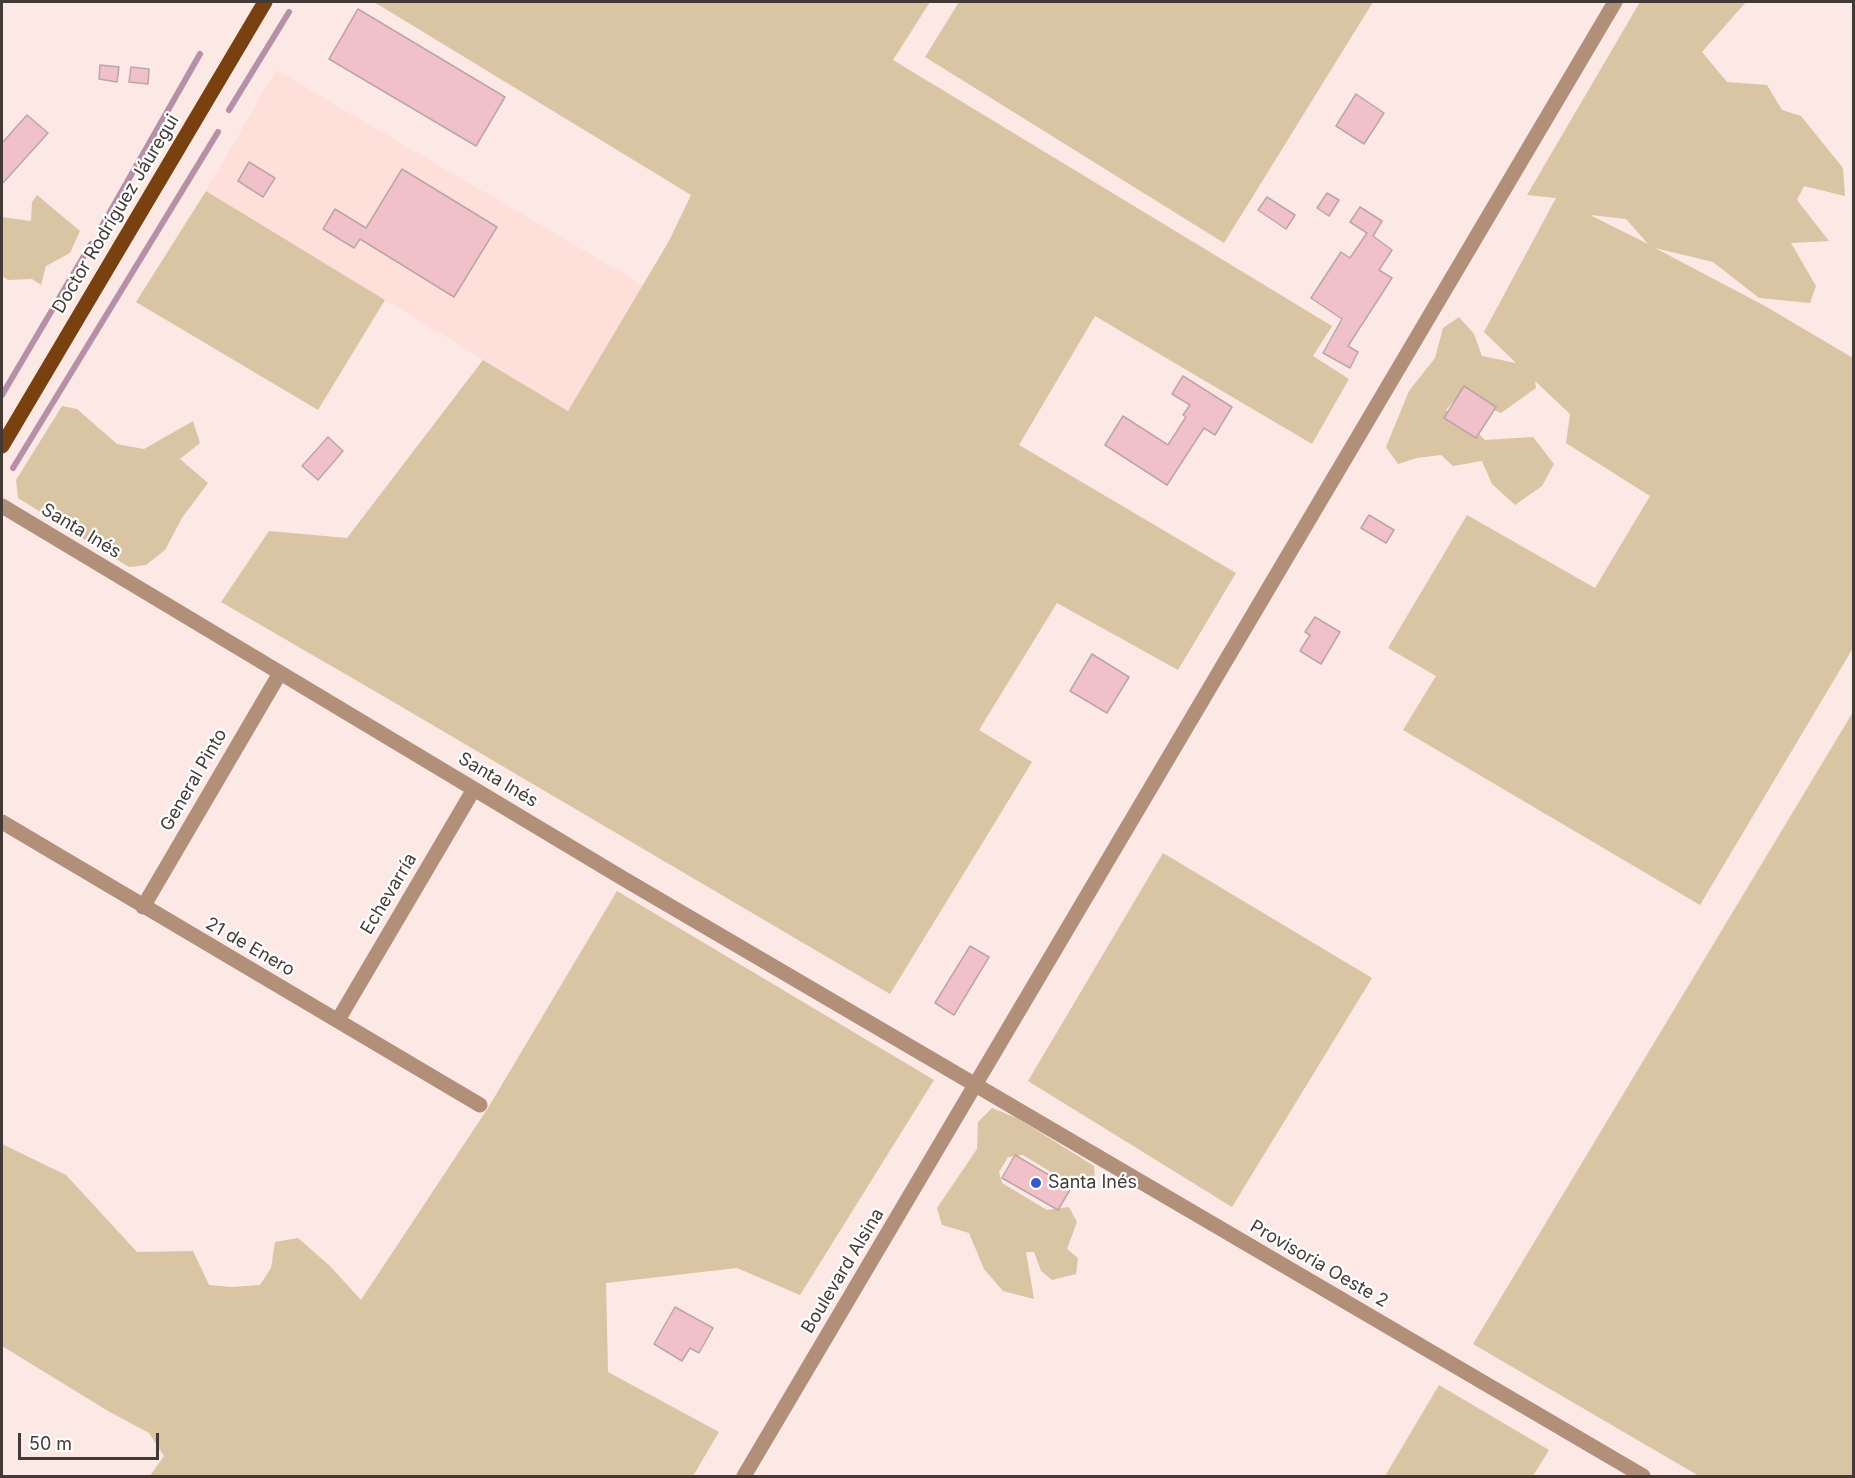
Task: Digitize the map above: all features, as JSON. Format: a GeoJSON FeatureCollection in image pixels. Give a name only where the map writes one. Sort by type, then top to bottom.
{"type":"FeatureCollection","features":[{"type":"Feature","properties":{"kind":"main road","name":"Doctor Rodríguez Jáuregui"},"geometry":{"type":"LineString","coordinates":[[2,446],[265,2]]}},
{"type":"Feature","properties":{"kind":"street","name":"Boulevard Alsina"},"geometry":{"type":"LineString","coordinates":[[744,1476],[1615,2]]}},
{"type":"Feature","properties":{"kind":"street","name":"Santa Inés"},"geometry":{"type":"LineString","coordinates":[[2,506],[474,789],[976,1085]]}},
{"type":"Feature","properties":{"kind":"street","name":"General Pinto"},"geometry":{"type":"LineString","coordinates":[[143,907],[280,673]]}},
{"type":"Feature","properties":{"kind":"street","name":"Echevarría"},"geometry":{"type":"LineString","coordinates":[[338,1020],[474,789]]}},
{"type":"Feature","properties":{"kind":"street","name":"21 de Enero"},"geometry":{"type":"LineString","coordinates":[[2,822],[480,1105]]}},
{"type":"Feature","properties":{"kind":"street","name":"Provisoria Oeste 2"},"geometry":{"type":"LineString","coordinates":[[976,1085],[1643,1476]]}},
{"type":"Feature","properties":{"kind":"shaded area"},"geometry":{"type":"Polygon","coordinates":[[[374,2],[930,2],[893,60],[1332,326],[1313,356],[1349,379],[1312,444],[1095,316],[1019,445],[1236,573],[1178,670],[1057,603],[979,730],[1032,762],[890,994],[221,602],[269,531],[347,538],[483,360],[568,411],[669,241],[691,195],[374,2]]]}},
{"type":"Feature","properties":{"kind":"shaded area"},"geometry":{"type":"Polygon","coordinates":[[[959,2],[1373,2],[1224,243],[925,57],[959,2]]]}},
{"type":"Feature","properties":{"kind":"shaded area"},"geometry":{"type":"Polygon","coordinates":[[[1640,2],[1746,2],[1702,52],[1727,82],[1767,85],[1782,110],[1801,116],[1843,168],[1845,196],[1804,186],[1797,200],[1829,241],[1791,243],[1816,286],[1810,303],[1759,298],[1713,262],[1655,248],[1765,306],[1853,358],[1853,648],[1700,905],[1403,730],[1436,676],[1388,648],[1467,515],[1595,588],[1650,496],[1566,443],[1570,414],[1535,381],[1536,388],[1501,413],[1458,396],[1446,410],[1485,440],[1533,437],[1554,464],[1542,486],[1515,505],[1492,484],[1482,461],[1453,466],[1441,455],[1417,458],[1398,464],[1386,447],[1409,391],[1435,358],[1443,328],[1459,317],[1474,334],[1482,356],[1516,363],[1484,332],[1556,198],[1527,195],[1640,2]],[[1591,215],[1648,244],[1626,219],[1591,215]]]}},
{"type":"Feature","properties":{"kind":"shaded area"},"geometry":{"type":"Polygon","coordinates":[[[276,70],[643,285],[568,411],[206,191],[276,70]]]}},
{"type":"Feature","properties":{"kind":"shaded area"},"geometry":{"type":"Polygon","coordinates":[[[206,191],[385,300],[318,410],[136,302],[206,191]]]}},
{"type":"Feature","properties":{"kind":"shaded area"},"geometry":{"type":"Polygon","coordinates":[[[37,195],[80,231],[70,253],[46,266],[41,285],[32,279],[8,280],[2,276],[2,217],[31,221],[32,202],[37,195]]]}},
{"type":"Feature","properties":{"kind":"shaded area"},"geometry":{"type":"Polygon","coordinates":[[[62,406],[77,409],[117,444],[144,449],[193,421],[200,443],[180,459],[208,483],[182,518],[165,550],[146,565],[129,567],[18,498],[16,480],[62,406]]]}},
{"type":"Feature","properties":{"kind":"shaded area"},"geometry":{"type":"Polygon","coordinates":[[[1853,712],[1853,1476],[1699,1476],[1473,1344],[1853,712]]]}},
{"type":"Feature","properties":{"kind":"shaded area"},"geometry":{"type":"Polygon","coordinates":[[[1163,853],[1372,978],[1232,1207],[1028,1081],[1163,853]]]}},
{"type":"Feature","properties":{"kind":"shaded area"},"geometry":{"type":"Polygon","coordinates":[[[617,891],[934,1080],[800,1295],[737,1268],[606,1283],[608,1372],[719,1432],[693,1476],[150,1476],[164,1456],[149,1433],[108,1411],[2,1346],[2,1144],[66,1175],[137,1252],[193,1251],[209,1285],[232,1287],[260,1285],[271,1268],[275,1242],[298,1238],[330,1266],[361,1300],[488,1108],[617,891]]]}},
{"type":"Feature","properties":{"kind":"shaded area"},"geometry":{"type":"Polygon","coordinates":[[[992,1108],[1017,1118],[1094,1166],[1095,1186],[1080,1190],[1023,1155],[1008,1157],[999,1172],[1002,1183],[1047,1210],[1069,1207],[1077,1222],[1067,1249],[1078,1258],[1076,1274],[1052,1280],[1041,1271],[1034,1252],[1026,1252],[1034,1299],[1003,1291],[984,1269],[969,1233],[942,1225],[937,1208],[977,1149],[978,1122],[992,1108]]]}},
{"type":"Feature","properties":{"kind":"shaded area"},"geometry":{"type":"Polygon","coordinates":[[[1439,1385],[1549,1450],[1533,1476],[1385,1476],[1439,1385]]]}},
{"type":"Feature","properties":{"kind":"building"},"geometry":{"type":"Polygon","coordinates":[[[358,9],[505,97],[476,146],[329,59],[358,9]]]}},
{"type":"Feature","properties":{"kind":"building"},"geometry":{"type":"Polygon","coordinates":[[[100,65],[119,67],[117,82],[99,79],[100,65]]]}},
{"type":"Feature","properties":{"kind":"building"},"geometry":{"type":"Polygon","coordinates":[[[131,67],[149,69],[148,84],[129,82],[131,67]]]}},
{"type":"Feature","properties":{"kind":"building"},"geometry":{"type":"Polygon","coordinates":[[[1356,94],[1384,113],[1364,144],[1336,126],[1356,94]]]}},
{"type":"Feature","properties":{"kind":"building"},"geometry":{"type":"Polygon","coordinates":[[[27,115],[48,133],[2,184],[2,143],[27,115]]]}},
{"type":"Feature","properties":{"kind":"building"},"geometry":{"type":"Polygon","coordinates":[[[249,162],[275,178],[263,197],[238,181],[249,162]]]}},
{"type":"Feature","properties":{"kind":"building"},"geometry":{"type":"Polygon","coordinates":[[[402,169],[497,227],[454,297],[360,239],[354,248],[323,229],[335,209],[366,228],[402,169]]]}},
{"type":"Feature","properties":{"kind":"building"},"geometry":{"type":"Polygon","coordinates":[[[1327,193],[1339,200],[1329,216],[1317,208],[1327,193]]]}},
{"type":"Feature","properties":{"kind":"building"},"geometry":{"type":"Polygon","coordinates":[[[1267,197],[1295,215],[1286,229],[1258,210],[1267,197]]]}},
{"type":"Feature","properties":{"kind":"building"},"geometry":{"type":"Polygon","coordinates":[[[1360,207],[1382,221],[1373,236],[1392,250],[1379,270],[1392,278],[1348,346],[1358,352],[1350,368],[1323,353],[1342,319],[1311,298],[1341,252],[1350,258],[1367,233],[1350,222],[1360,207]]]}},
{"type":"Feature","properties":{"kind":"building"},"geometry":{"type":"Polygon","coordinates":[[[1183,376],[1232,407],[1215,435],[1204,428],[1167,485],[1105,445],[1123,416],[1168,445],[1186,417],[1183,415],[1190,405],[1172,394],[1183,376]]]}},
{"type":"Feature","properties":{"kind":"building"},"geometry":{"type":"Polygon","coordinates":[[[1464,386],[1496,407],[1476,438],[1444,418],[1464,386]]]}},
{"type":"Feature","properties":{"kind":"building"},"geometry":{"type":"Polygon","coordinates":[[[328,437],[343,451],[318,480],[302,466],[328,437]]]}},
{"type":"Feature","properties":{"kind":"building"},"geometry":{"type":"Polygon","coordinates":[[[1369,515],[1394,530],[1386,543],[1361,528],[1369,515]]]}},
{"type":"Feature","properties":{"kind":"building"},"geometry":{"type":"Polygon","coordinates":[[[1315,617],[1340,632],[1321,664],[1300,651],[1310,635],[1305,632],[1315,617]]]}},
{"type":"Feature","properties":{"kind":"building"},"geometry":{"type":"Polygon","coordinates":[[[1092,654],[1129,677],[1107,713],[1070,691],[1092,654]]]}},
{"type":"Feature","properties":{"kind":"building"},"geometry":{"type":"Polygon","coordinates":[[[970,946],[989,957],[954,1015],[935,1003],[970,946]]]}},
{"type":"Feature","properties":{"kind":"building","name":"Santa Inés"},"geometry":{"type":"Polygon","coordinates":[[[1015,1155],[1071,1188],[1058,1210],[1002,1178],[1015,1155]]]}},
{"type":"Feature","properties":{"kind":"building"},"geometry":{"type":"Polygon","coordinates":[[[675,1307],[713,1328],[699,1353],[690,1348],[682,1361],[654,1344],[675,1307]]]}},
{"type":"Feature","properties":{"kind":"waterway"},"geometry":{"type":"LineString","coordinates":[[229,110],[289,12]]}},
{"type":"Feature","properties":{"kind":"waterway"},"geometry":{"type":"LineString","coordinates":[[102,226],[200,54]]}},
{"type":"Feature","properties":{"kind":"waterway"},"geometry":{"type":"LineString","coordinates":[[13,468],[218,132]]}},
{"type":"Feature","properties":{"kind":"waterway"},"geometry":{"type":"LineString","coordinates":[[2,395],[91,244]]}},
{"type":"Feature","properties":{"kind":"place","name":"Santa Inés"},"geometry":{"type":"Point","coordinates":[1036,1183]}}]}
